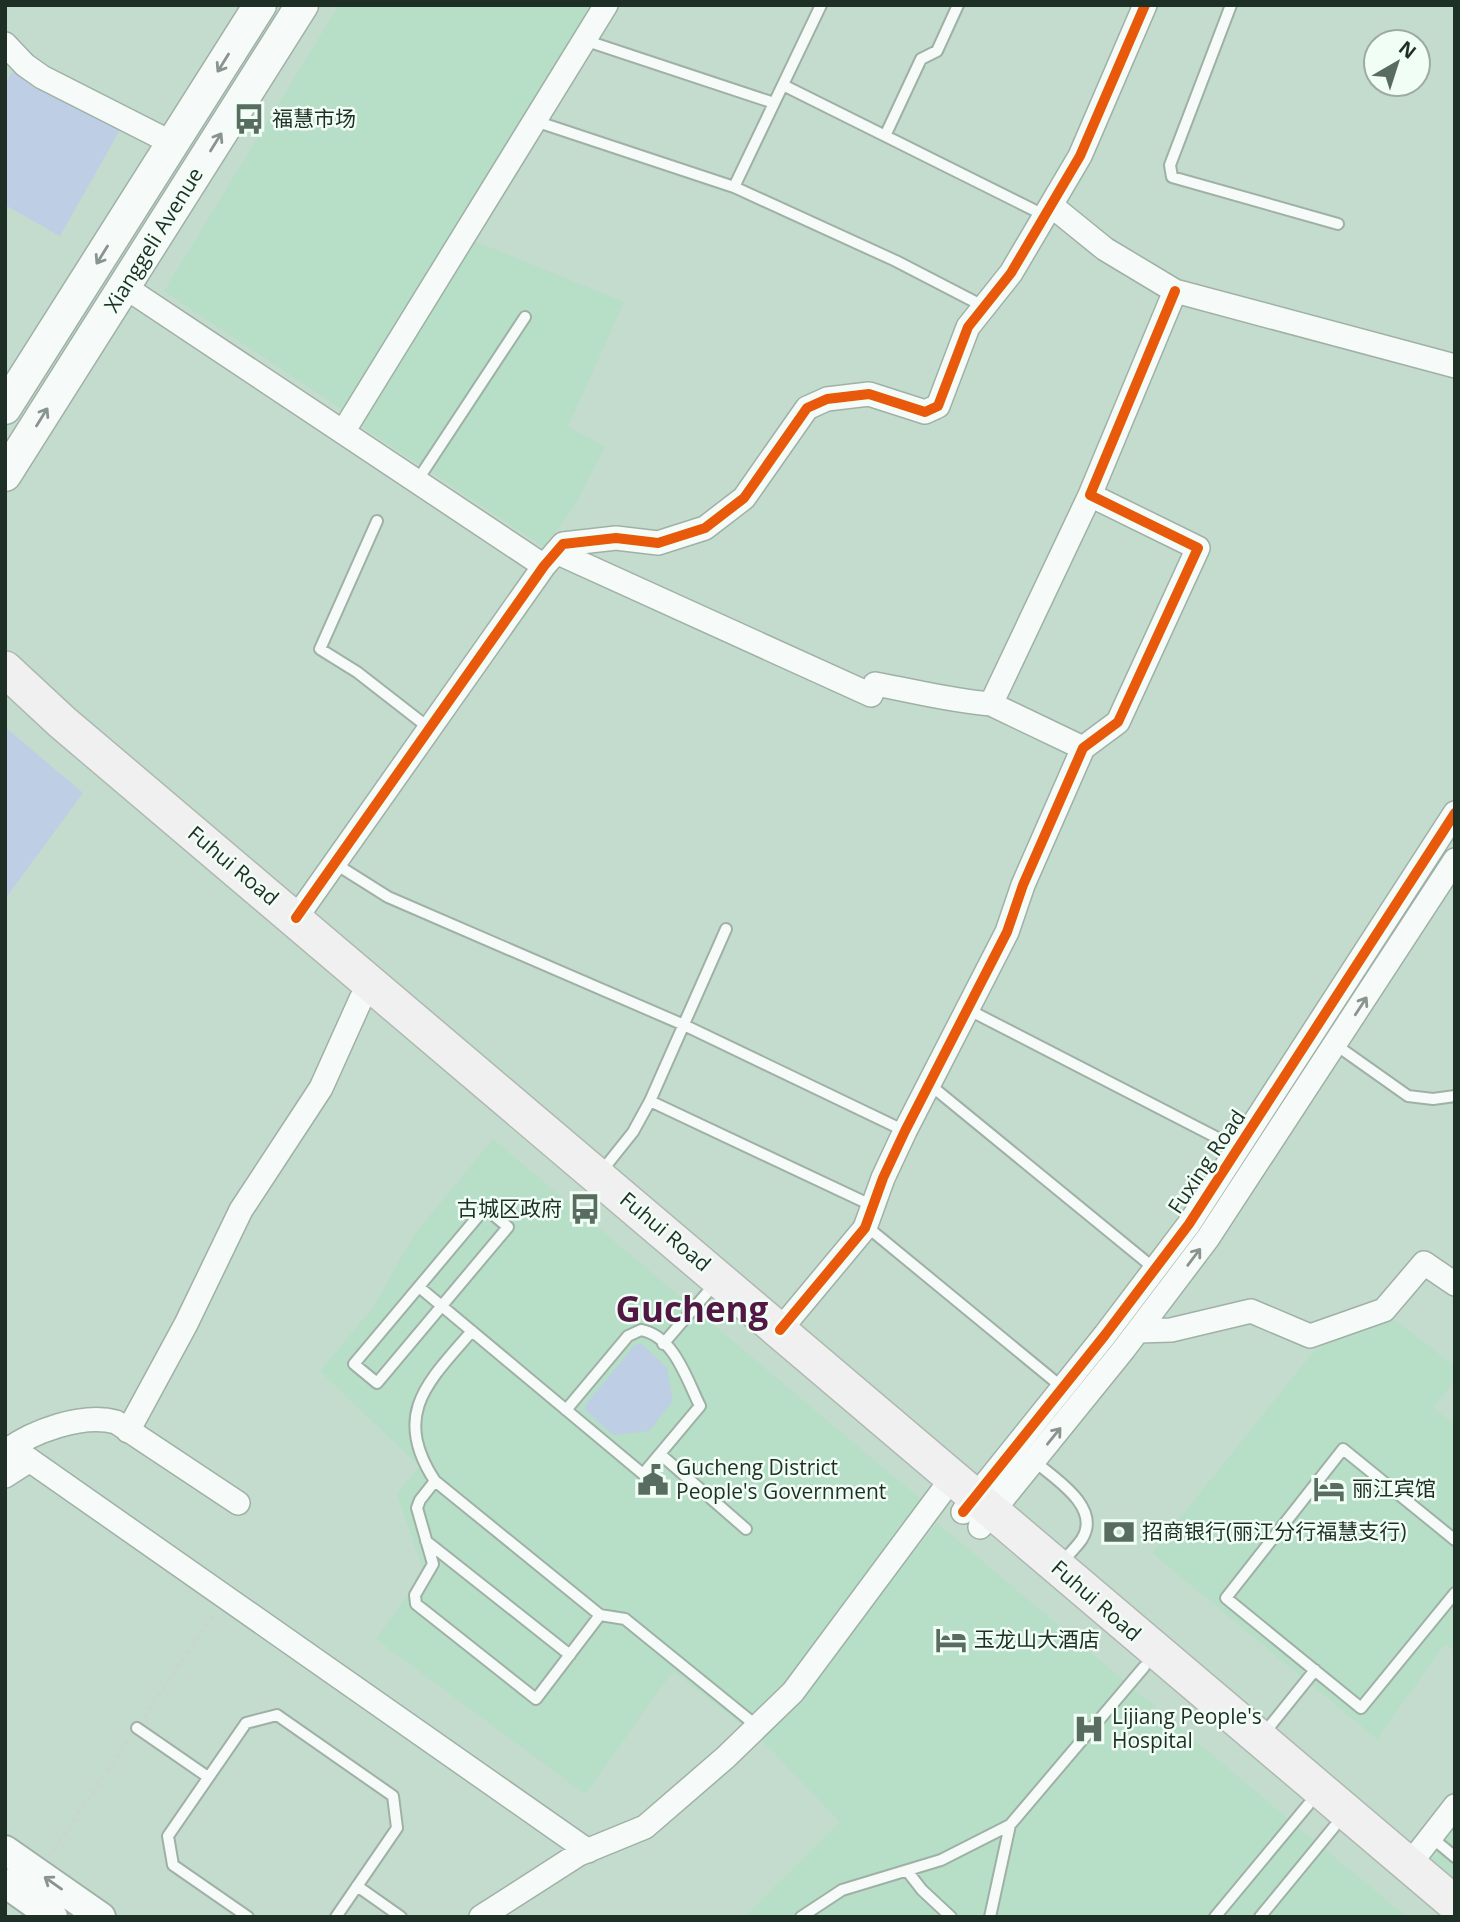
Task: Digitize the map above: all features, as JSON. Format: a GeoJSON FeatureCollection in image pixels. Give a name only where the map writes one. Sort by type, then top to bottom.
{"type":"FeatureCollection","features":[{"type":"Feature","properties":{"kind":"main road","name":"Xianggeli Avenue"},"geometry":{"type":"LineString","coordinates":[[5,408],[260,5]]}},
{"type":"Feature","properties":{"kind":"main road","name":"Xianggeli Avenue"},"geometry":{"type":"LineString","coordinates":[[5,475],[302,5]]}},
{"type":"Feature","properties":{"kind":"main road","name":"Fuhui Road"},"geometry":{"type":"LineString","coordinates":[[5,669],[62,722],[780,1330],[1144,1667],[1440,1917]]}},
{"type":"Feature","properties":{"kind":"main road","name":"Fuhui Road"},"geometry":{"type":"LineString","coordinates":[[5,695],[707,1293],[970,1508],[1057,1568],[1455,1904]]}},
{"type":"Feature","properties":{"kind":"street"},"geometry":{"type":"LineString","coordinates":[[343,432],[606,5]]}},
{"type":"Feature","properties":{"kind":"street"},"geometry":{"type":"LineString","coordinates":[[296,918],[429,728],[563,544],[615,538],[658,543],[705,528],[744,498],[807,408],[827,399],[869,394],[930,411],[940,402],[960,341],[983,306],[1011,273],[1049,211],[1100,114],[1145,5]]}},
{"type":"Feature","properties":{"kind":"street"},"geometry":{"type":"LineString","coordinates":[[5,44],[25,65],[42,77],[172,144]]}},
{"type":"Feature","properties":{"kind":"street"},"geometry":{"type":"LineString","coordinates":[[1049,211],[1175,291],[1455,366]]}},
{"type":"Feature","properties":{"kind":"street"},"geometry":{"type":"LineString","coordinates":[[125,286],[417,481],[550,559],[871,695],[875,684],[929,693],[953,701],[991,704],[1083,748]]}},
{"type":"Feature","properties":{"kind":"street"},"geometry":{"type":"LineString","coordinates":[[991,704],[1090,495],[1175,291]]}},
{"type":"Feature","properties":{"kind":"street"},"geometry":{"type":"LineString","coordinates":[[780,1330],[870,1216],[905,1131],[1007,932],[1023,885],[1083,748],[1118,722],[1198,548],[1090,495]]}},
{"type":"Feature","properties":{"kind":"street","name":"Fuxing Road"},"geometry":{"type":"LineString","coordinates":[[970,1508],[1155,1269],[1239,1149],[1455,813]]}},
{"type":"Feature","properties":{"kind":"street","name":"Fuxing Road"},"geometry":{"type":"LineString","coordinates":[[970,1508],[1034,1461],[1209,1238],[1455,860]]}},
{"type":"Feature","properties":{"kind":"street"},"geometry":{"type":"LineString","coordinates":[[128,1431],[186,1324],[242,1210],[321,1088],[361,999]]}},
{"type":"Feature","properties":{"kind":"street"},"geometry":{"type":"LineString","coordinates":[[1138,1331],[1171,1330],[1251,1311],[1310,1336],[1384,1310],[1424,1263],[1455,1284]]}},
{"type":"Feature","properties":{"kind":"street"},"geometry":{"type":"LineString","coordinates":[[5,1476],[15,1453],[76,1420],[106,1420],[128,1431],[238,1503]]}},
{"type":"Feature","properties":{"kind":"street"},"geometry":{"type":"LineString","coordinates":[[15,1453],[588,1851]]}},
{"type":"Feature","properties":{"kind":"street"},"geometry":{"type":"LineString","coordinates":[[481,1917],[588,1851],[645,1827],[758,1727],[793,1692],[831,1644],[970,1508]]}},
{"type":"Feature","properties":{"kind":"street"},"geometry":{"type":"LineString","coordinates":[[1409,1865],[1455,1806]]}},
{"type":"Feature","properties":{"kind":"street"},"geometry":{"type":"LineString","coordinates":[[5,1850],[101,1917]]}},
{"type":"Feature","properties":{"kind":"street"},"geometry":{"type":"LineString","coordinates":[[5,1884],[53,1917]]}},
{"type":"Feature","properties":{"kind":"lane"},"geometry":{"type":"LineString","coordinates":[[734,187],[821,5]]}},
{"type":"Feature","properties":{"kind":"lane"},"geometry":{"type":"LineString","coordinates":[[885,136],[920,59],[937,51],[958,5]]}},
{"type":"Feature","properties":{"kind":"lane"},"geometry":{"type":"LineString","coordinates":[[1231,5],[1170,165],[1172,177],[1338,224]]}},
{"type":"Feature","properties":{"kind":"lane"},"geometry":{"type":"LineString","coordinates":[[584,40],[774,103]]}},
{"type":"Feature","properties":{"kind":"lane"},"geometry":{"type":"LineString","coordinates":[[783,85],[885,136],[1049,211]]}},
{"type":"Feature","properties":{"kind":"lane"},"geometry":{"type":"LineString","coordinates":[[535,121],[734,187],[896,261],[983,306]]}},
{"type":"Feature","properties":{"kind":"lane"},"geometry":{"type":"LineString","coordinates":[[417,481],[526,317]]}},
{"type":"Feature","properties":{"kind":"lane"},"geometry":{"type":"LineString","coordinates":[[377,521],[320,649],[357,672],[429,728]]}},
{"type":"Feature","properties":{"kind":"lane"},"geometry":{"type":"LineString","coordinates":[[334,863],[387,897],[684,1024],[905,1131]]}},
{"type":"Feature","properties":{"kind":"lane"},"geometry":{"type":"LineString","coordinates":[[598,1175],[633,1132],[650,1101],[726,929]]}},
{"type":"Feature","properties":{"kind":"lane"},"geometry":{"type":"LineString","coordinates":[[969,1010],[1239,1149]]}},
{"type":"Feature","properties":{"kind":"lane"},"geometry":{"type":"LineString","coordinates":[[1336,1045],[1408,1096],[1433,1099],[1455,1096]]}},
{"type":"Feature","properties":{"kind":"lane"},"geometry":{"type":"LineString","coordinates":[[929,1084],[1155,1269]]}},
{"type":"Feature","properties":{"kind":"lane"},"geometry":{"type":"LineString","coordinates":[[650,1101],[870,1216],[1063,1388]]}},
{"type":"Feature","properties":{"kind":"lane"},"geometry":{"type":"LineString","coordinates":[[485,1208],[508,1227],[442,1306],[377,1383],[354,1364],[485,1208]]}},
{"type":"Feature","properties":{"kind":"lane"},"geometry":{"type":"LineString","coordinates":[[419,1287],[566,1410],[643,1474],[700,1406],[675,1354],[645,1331],[631,1332],[566,1410]]}},
{"type":"Feature","properties":{"kind":"lane"},"geometry":{"type":"LineString","coordinates":[[663,1344],[707,1293]]}},
{"type":"Feature","properties":{"kind":"lane"},"geometry":{"type":"LineString","coordinates":[[472,1331],[433,1376],[416,1407],[415,1426],[419,1452],[435,1481],[600,1615],[625,1619],[758,1727]]}},
{"type":"Feature","properties":{"kind":"lane"},"geometry":{"type":"LineString","coordinates":[[1455,1540],[1343,1449],[1226,1598],[1361,1707],[1455,1593]]}},
{"type":"Feature","properties":{"kind":"lane"},"geometry":{"type":"LineString","coordinates":[[660,1454],[746,1529]]}},
{"type":"Feature","properties":{"kind":"lane"},"geometry":{"type":"LineString","coordinates":[[1034,1461],[1076,1497],[1085,1516],[1082,1538],[1057,1568]]}},
{"type":"Feature","properties":{"kind":"lane"},"geometry":{"type":"LineString","coordinates":[[435,1481],[419,1500],[417,1508],[433,1564],[415,1595],[416,1604],[537,1699],[600,1615]]}},
{"type":"Feature","properties":{"kind":"lane"},"geometry":{"type":"LineString","coordinates":[[426,1541],[570,1655]]}},
{"type":"Feature","properties":{"kind":"lane"},"geometry":{"type":"LineString","coordinates":[[801,1917],[842,1890],[908,1871],[965,1850],[1010,1825],[1144,1667]]}},
{"type":"Feature","properties":{"kind":"lane"},"geometry":{"type":"LineString","coordinates":[[1259,1739],[1315,1670]]}},
{"type":"Feature","properties":{"kind":"lane"},"geometry":{"type":"LineString","coordinates":[[248,1917],[173,1865],[167,1836],[246,1723],[277,1715],[393,1796],[397,1828],[336,1917]]}},
{"type":"Feature","properties":{"kind":"lane"},"geometry":{"type":"LineString","coordinates":[[136,1728],[208,1777]]}},
{"type":"Feature","properties":{"kind":"lane"},"geometry":{"type":"LineString","coordinates":[[1215,1917],[1308,1805]]}},
{"type":"Feature","properties":{"kind":"lane"},"geometry":{"type":"LineString","coordinates":[[1002,1917],[991,1913],[1010,1825]]}},
{"type":"Feature","properties":{"kind":"lane"},"geometry":{"type":"LineString","coordinates":[[1260,1917],[1334,1828]]}},
{"type":"Feature","properties":{"kind":"lane"},"geometry":{"type":"LineString","coordinates":[[1431,1837],[1455,1857]]}},
{"type":"Feature","properties":{"kind":"lane"},"geometry":{"type":"LineString","coordinates":[[908,1871],[922,1890],[951,1917]]}},
{"type":"Feature","properties":{"kind":"lane"},"geometry":{"type":"LineString","coordinates":[[357,1886],[401,1917]]}},
{"type":"Feature","properties":{"kind":"shaded area"},"geometry":{"type":"Polygon","coordinates":[[[339,5],[597,5],[346,412],[164,291],[339,5]]]}},
{"type":"Feature","properties":{"kind":"shaded area"},"geometry":{"type":"Polygon","coordinates":[[[12,72],[121,128],[60,236],[5,205],[5,84],[12,72]]]}},
{"type":"Feature","properties":{"kind":"shaded area"},"geometry":{"type":"Polygon","coordinates":[[[474,241],[624,302],[568,426],[605,447],[575,505],[544,547],[359,425],[474,241]]]}},
{"type":"Feature","properties":{"kind":"shaded area"},"geometry":{"type":"Polygon","coordinates":[[[5,727],[83,793],[5,899],[5,727]]]}},
{"type":"Feature","properties":{"kind":"shaded area","name":"Gucheng District People's Government"},"geometry":{"type":"Polygon","coordinates":[[[493,1139],[925,1503],[810,1656],[745,1727],[673,1671],[585,1794],[376,1639],[424,1572],[397,1494],[419,1466],[320,1371],[373,1308],[414,1235],[493,1139]]]}},
{"type":"Feature","properties":{"kind":"shaded area","name":"丽江宾馆"},"geometry":{"type":"Polygon","coordinates":[[[1388,1315],[1455,1366],[1455,1380],[1433,1408],[1455,1425],[1455,1650],[1445,1644],[1377,1739],[1152,1553],[1315,1350],[1388,1315]]]}},
{"type":"Feature","properties":{"kind":"shaded area"},"geometry":{"type":"Polygon","coordinates":[[[641,1343],[667,1368],[673,1401],[649,1431],[613,1435],[585,1410],[586,1404],[635,1345],[641,1343]]]}},
{"type":"Feature","properties":{"kind":"shaded area"},"geometry":{"type":"Polygon","coordinates":[[[937,1523],[1407,1917],[744,1917],[840,1822],[758,1736],[857,1624],[937,1523]]]}},
{"type":"Feature","properties":{"kind":"shaded area"},"geometry":{"type":"Polygon","coordinates":[[[1455,1821],[1455,1880],[1427,1857],[1455,1821]]]}},
{"type":"Feature","properties":{"kind":"cycle path"},"geometry":{"type":"LineString","coordinates":[[296,918],[544,566],[563,544],[616,538],[658,543],[705,528],[744,498],[807,408],[827,399],[869,394],[925,412],[938,406],[968,327],[1011,273],[1080,156],[1145,5]]}},
{"type":"Feature","properties":{"kind":"cycle path"},"geometry":{"type":"LineString","coordinates":[[780,1330],[865,1228],[883,1178],[905,1131],[1007,932],[1023,885],[1083,748],[1118,722],[1198,548],[1090,495],[1175,291]]}},
{"type":"Feature","properties":{"kind":"cycle path"},"geometry":{"type":"LineString","coordinates":[[963,1512],[1105,1335],[1189,1224],[1455,813]]}},
{"type":"Feature","properties":{"kind":"place","name":"福慧市场"},"geometry":{"type":"Point","coordinates":[249,119]}},
{"type":"Feature","properties":{"kind":"place","name":"古城区政府"},"geometry":{"type":"Point","coordinates":[585,1209]}},
{"type":"Feature","properties":{"kind":"place","name":"Gucheng District People's Government"},"geometry":{"type":"Point","coordinates":[653,1480]}},
{"type":"Feature","properties":{"kind":"place","name":"丽江宾馆"},"geometry":{"type":"Point","coordinates":[1329,1489]}},
{"type":"Feature","properties":{"kind":"place","name":"招商银行(丽江分行福慧支行)"},"geometry":{"type":"Point","coordinates":[1119,1532]}},
{"type":"Feature","properties":{"kind":"place","name":"玉龙山大酒店"},"geometry":{"type":"Point","coordinates":[951,1640]}},
{"type":"Feature","properties":{"kind":"place","name":"Lijiang People's Hospital"},"geometry":{"type":"Point","coordinates":[1089,1729]}},
{"type":"Feature","properties":{"kind":"district","name":"Gucheng"},"geometry":{"type":"Point","coordinates":[692,1310]}}]}
